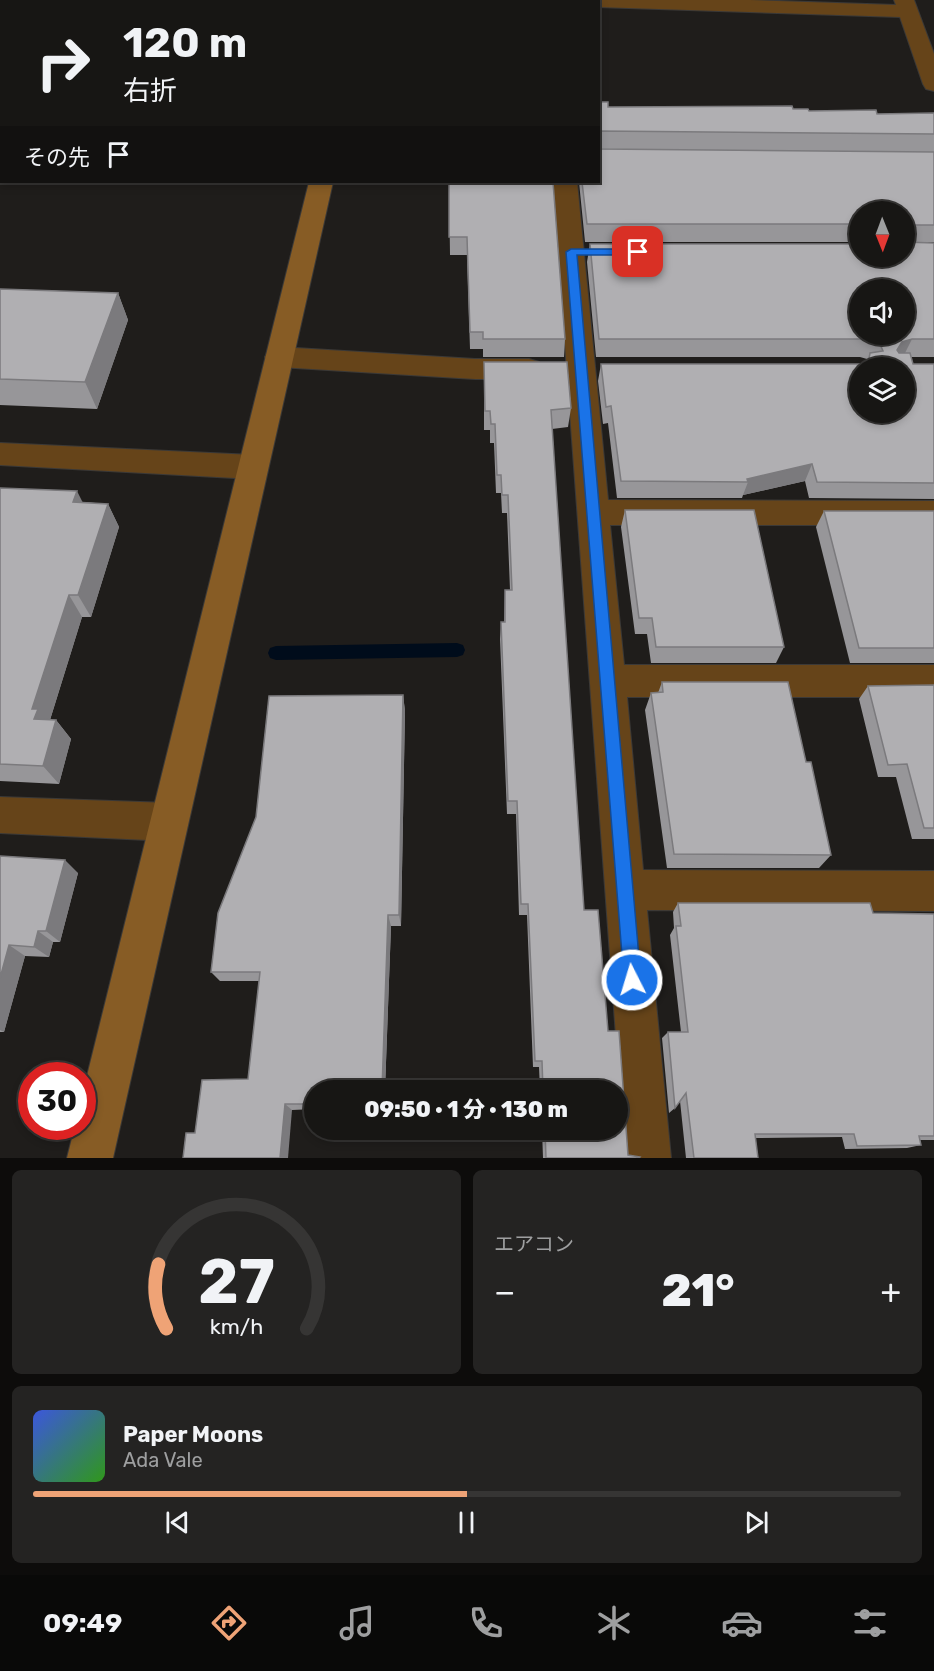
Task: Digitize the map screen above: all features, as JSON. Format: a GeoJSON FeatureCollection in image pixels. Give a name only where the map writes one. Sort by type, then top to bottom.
{"type":"FeatureCollection","features":[{"type":"Feature","properties":{"kind":"street"},"geometry":{"type":"LineString","coordinates":[[600,2],[906,6],[934,84]]}},
{"type":"Feature","properties":{"kind":"street"},"geometry":{"type":"LineString","coordinates":[[90,1158],[321,183]]}},
{"type":"Feature","properties":{"kind":"street"},"geometry":{"type":"LineString","coordinates":[[565,183],[583,252],[592,369],[593,512],[648,1158]]}},
{"type":"Feature","properties":{"kind":"street"},"geometry":{"type":"LineString","coordinates":[[279,357],[475,369],[592,369]]}},
{"type":"Feature","properties":{"kind":"street"},"geometry":{"type":"LineString","coordinates":[[0,454],[253,467]]}},
{"type":"Feature","properties":{"kind":"street"},"geometry":{"type":"LineString","coordinates":[[593,512],[934,513]]}},
{"type":"Feature","properties":{"kind":"street"},"geometry":{"type":"LineString","coordinates":[[607,681],[934,681]]}},
{"type":"Feature","properties":{"kind":"street"},"geometry":{"type":"LineString","coordinates":[[0,815],[169,822]]}},
{"type":"Feature","properties":{"kind":"street"},"geometry":{"type":"LineString","coordinates":[[625,890],[934,891]]}},
{"type":"Feature","properties":{"kind":"building"},"geometry":{"type":"Polygon","coordinates":[[[600,102],[608,102],[608,107],[792,106],[793,109],[808,109],[809,111],[876,110],[877,114],[934,113],[934,134],[600,131],[600,102]]]}},
{"type":"Feature","properties":{"kind":"building"},"geometry":{"type":"Polygon","coordinates":[[[600,149],[934,152],[934,225],[915,225],[915,201],[849,201],[849,224],[587,224],[582,183],[600,183],[600,149]]]}},
{"type":"Feature","properties":{"kind":"building"},"geometry":{"type":"Polygon","coordinates":[[[449,183],[553,183],[565,339],[483,339],[483,332],[470,332],[467,237],[449,237],[449,183]]]}},
{"type":"Feature","properties":{"kind":"building"},"geometry":{"type":"Polygon","coordinates":[[[915,242],[934,243],[934,339],[915,339],[915,279],[849,279],[849,339],[599,339],[590,244],[849,244],[849,267],[915,267],[915,242]]]}},
{"type":"Feature","properties":{"kind":"building"},"geometry":{"type":"Polygon","coordinates":[[[0,289],[118,293],[85,382],[0,379],[0,289]]]}},
{"type":"Feature","properties":{"kind":"building"},"geometry":{"type":"Polygon","coordinates":[[[880,345],[900,345],[897,350],[899,353],[910,353],[911,357],[869,357],[870,353],[883,351],[880,345]]]}},
{"type":"Feature","properties":{"kind":"building"},"geometry":{"type":"Polygon","coordinates":[[[484,362],[567,362],[571,408],[551,410],[584,910],[598,910],[608,1031],[619,1031],[623,1080],[543,1080],[542,1061],[535,1061],[528,904],[521,904],[517,801],[508,801],[501,622],[505,622],[505,590],[512,590],[508,495],[502,495],[501,475],[497,475],[495,424],[491,424],[490,411],[485,411],[484,362]]]}},
{"type":"Feature","properties":{"kind":"building"},"geometry":{"type":"Polygon","coordinates":[[[601,364],[849,364],[849,423],[915,423],[915,364],[934,364],[934,483],[817,482],[812,464],[747,479],[748,482],[621,481],[611,406],[606,407],[601,364]]]}},
{"type":"Feature","properties":{"kind":"building"},"geometry":{"type":"Polygon","coordinates":[[[0,488],[77,491],[73,502],[108,504],[78,595],[69,595],[32,709],[38,709],[34,719],[56,720],[43,766],[0,764],[0,488]]]}},
{"type":"Feature","properties":{"kind":"building"},"geometry":{"type":"Polygon","coordinates":[[[625,510],[754,510],[784,647],[656,647],[652,618],[639,618],[625,510]]]}},
{"type":"Feature","properties":{"kind":"building"},"geometry":{"type":"Polygon","coordinates":[[[824,511],[934,511],[934,648],[859,648],[824,511]]]}},
{"type":"Feature","properties":{"kind":"building"},"geometry":{"type":"Polygon","coordinates":[[[662,682],[788,682],[806,762],[811,762],[831,855],[674,854],[651,693],[663,692],[662,682]]]}},
{"type":"Feature","properties":{"kind":"building"},"geometry":{"type":"Polygon","coordinates":[[[934,685],[934,828],[924,828],[907,764],[888,765],[868,686],[934,685]]]}},
{"type":"Feature","properties":{"kind":"building"},"geometry":{"type":"Polygon","coordinates":[[[403,695],[399,915],[388,915],[382,1080],[304,1080],[304,1104],[285,1104],[280,1158],[183,1158],[186,1133],[195,1133],[202,1080],[248,1079],[260,972],[211,972],[218,913],[256,817],[269,696],[403,695]]]}},
{"type":"Feature","properties":{"kind":"building"},"geometry":{"type":"Polygon","coordinates":[[[0,856],[65,860],[46,931],[38,931],[34,947],[9,945],[0,978],[0,856]]]}},
{"type":"Feature","properties":{"kind":"building"},"geometry":{"type":"Polygon","coordinates":[[[678,903],[870,903],[873,913],[934,914],[934,1136],[919,1136],[921,1145],[857,1146],[854,1134],[755,1134],[758,1158],[694,1158],[686,1093],[675,1108],[668,1032],[688,1032],[676,926],[681,926],[678,903]]]}},
{"type":"Feature","properties":{"kind":"building"},"geometry":{"type":"Polygon","coordinates":[[[545,1140],[627,1140],[628,1155],[640,1157],[639,1158],[546,1158],[545,1140]]]}},
{"type":"Feature","properties":{"kind":"waterway"},"geometry":{"type":"LineString","coordinates":[[276,653],[457,650]]}},
{"type":"Feature","properties":{"kind":"route"},"geometry":{"type":"LineString","coordinates":[[632,980],[571,252],[638,252]]}}]}
